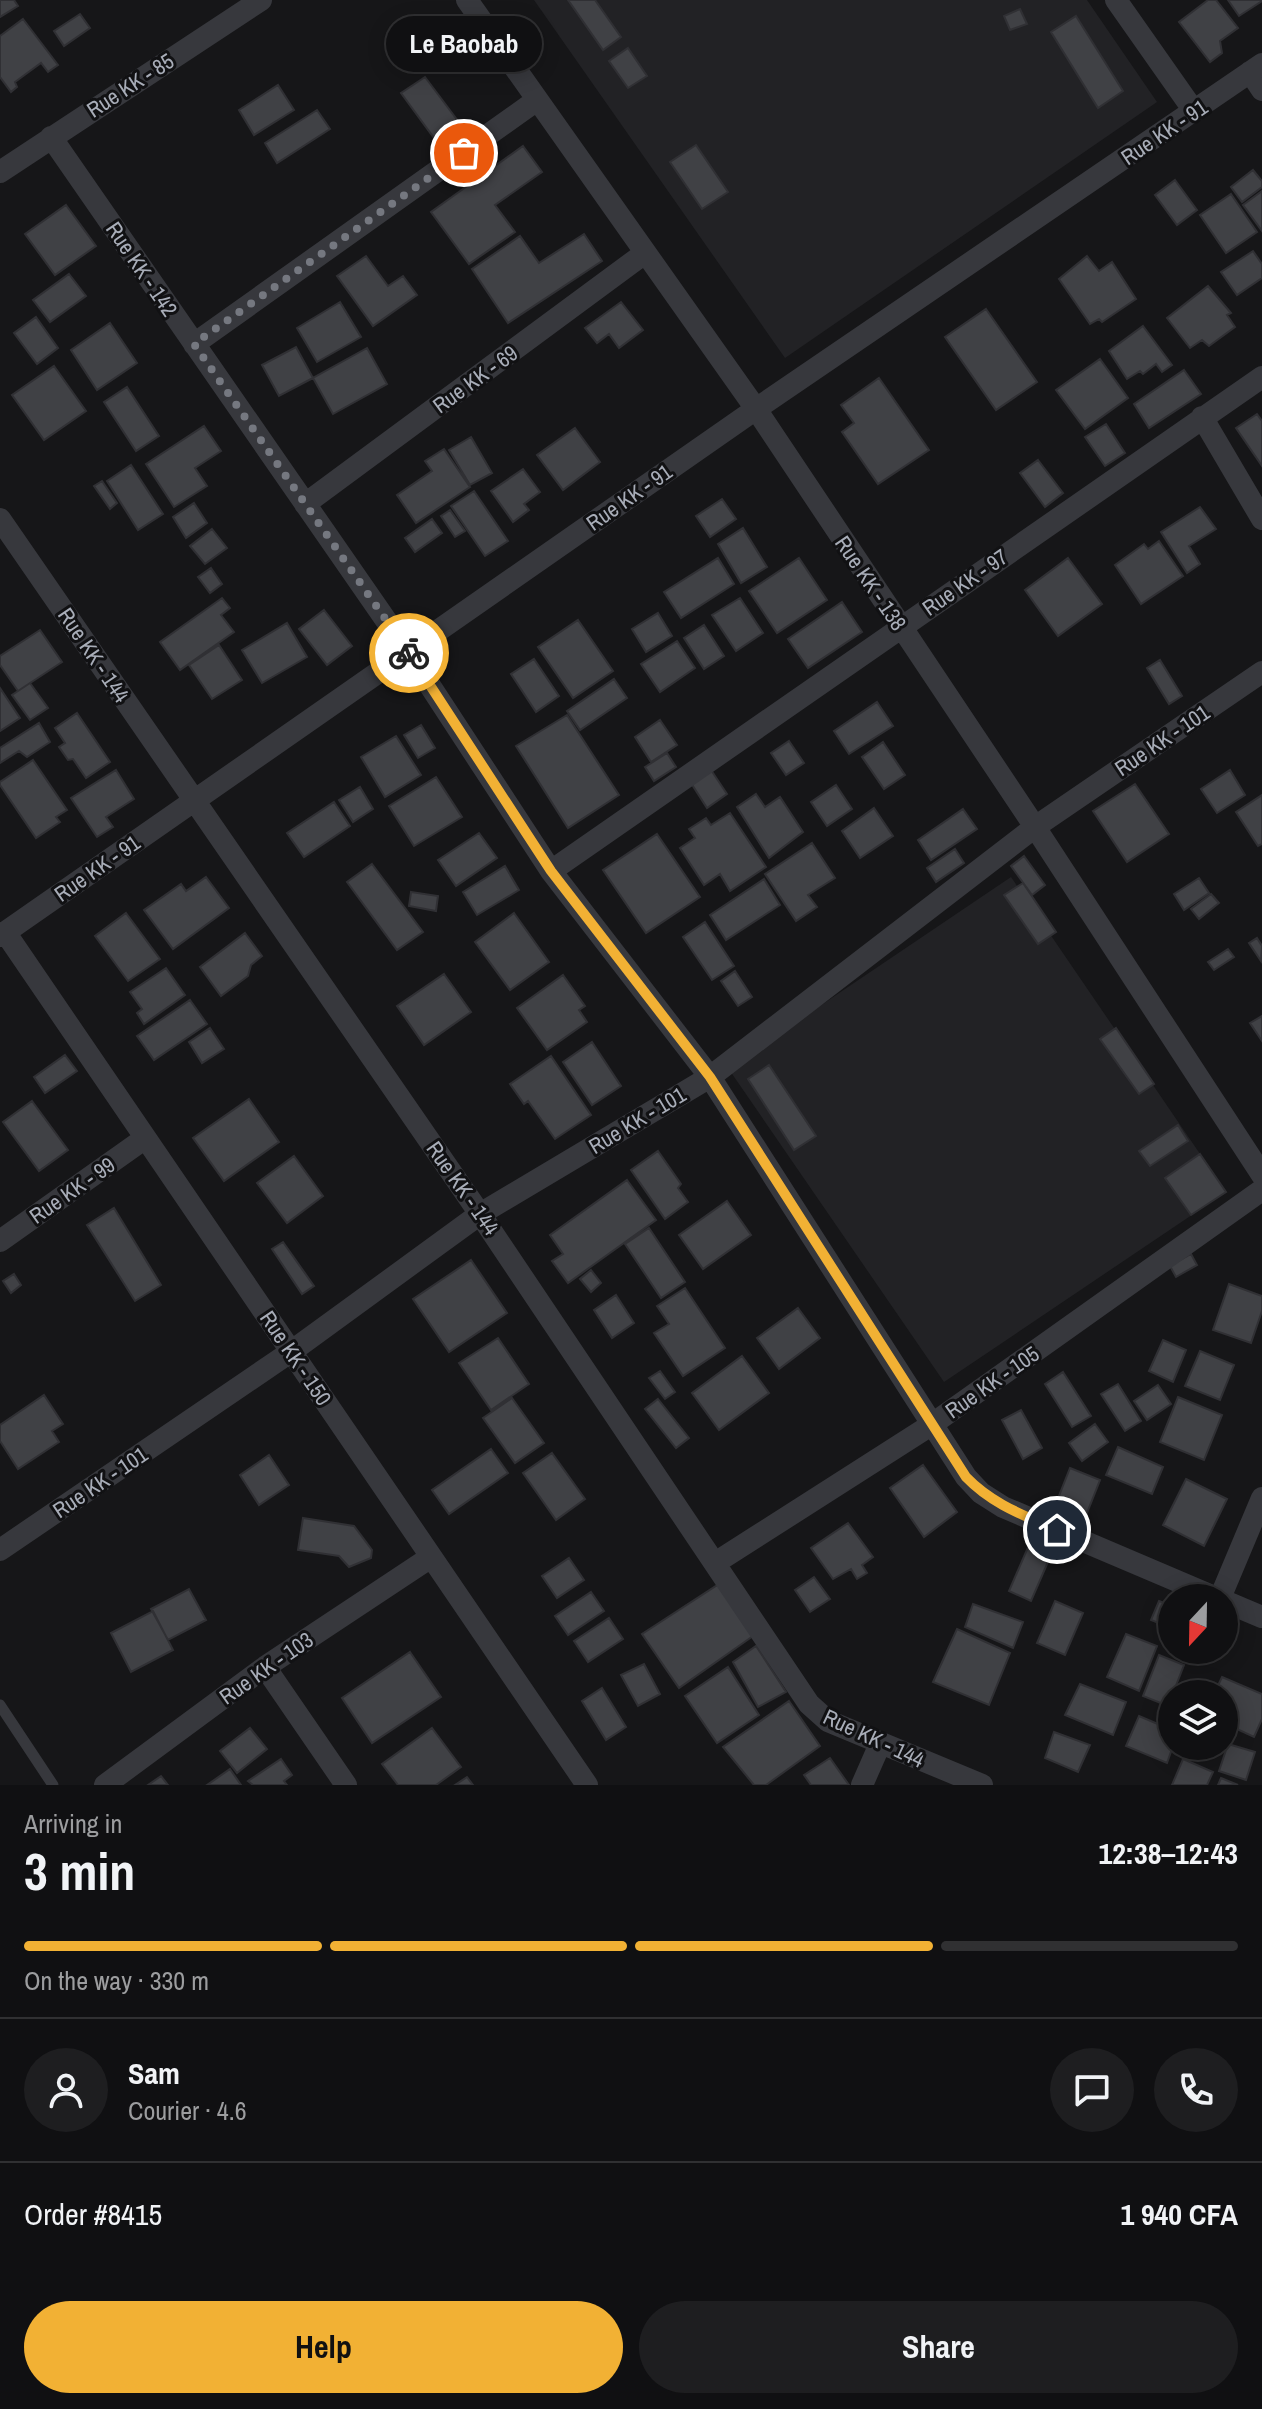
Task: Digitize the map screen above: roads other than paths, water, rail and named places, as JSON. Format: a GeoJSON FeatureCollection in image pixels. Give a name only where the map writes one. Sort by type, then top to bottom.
{"type":"FeatureCollection","features":[{"type":"Feature","properties":{"kind":"street","name":"Rue KK - 85"},"geometry":{"type":"LineString","coordinates":[[0,172],[261,0]]}},
{"type":"Feature","properties":{"kind":"street","name":"Rue KK - 138"},"geometry":{"type":"LineString","coordinates":[[467,0],[756,409],[1035,827],[1262,1175]]}},
{"type":"Feature","properties":{"kind":"street"},"geometry":{"type":"LineString","coordinates":[[1116,0],[1194,111]]}},
{"type":"Feature","properties":{"kind":"street","name":"Rue KK - 91"},"geometry":{"type":"LineString","coordinates":[[3,934],[756,409],[1194,111],[1258,76]]}},
{"type":"Feature","properties":{"kind":"street"},"geometry":{"type":"LineString","coordinates":[[194,344],[537,100]]}},
{"type":"Feature","properties":{"kind":"street","name":"Rue KK - 142"},"geometry":{"type":"LineString","coordinates":[[51,137],[408,652],[551,871],[710,1077],[966,1477],[981,1493],[1003,1507],[1185,1584]]}},
{"type":"Feature","properties":{"kind":"street","name":"Rue KK - 69"},"geometry":{"type":"LineString","coordinates":[[305,504],[645,253]]}},
{"type":"Feature","properties":{"kind":"street","name":"Rue KK - 97"},"geometry":{"type":"LineString","coordinates":[[551,871],[1262,377]]}},
{"type":"Feature","properties":{"kind":"street"},"geometry":{"type":"LineString","coordinates":[[1202,417],[1262,519]]}},
{"type":"Feature","properties":{"kind":"street","name":"Rue KK - 144"},"geometry":{"type":"LineString","coordinates":[[0,519],[7,543],[194,801],[480,1214],[818,1714],[880,1744],[982,1785]]}},
{"type":"Feature","properties":{"kind":"street","name":"Rue KK - 101"},"geometry":{"type":"LineString","coordinates":[[0,1550],[292,1351],[480,1214],[710,1077],[1035,827],[1262,672]]}},
{"type":"Feature","properties":{"kind":"street","name":"Rue KK - 150"},"geometry":{"type":"LineString","coordinates":[[3,934],[587,1785]]}},
{"type":"Feature","properties":{"kind":"street","name":"Rue KK - 99"},"geometry":{"type":"LineString","coordinates":[[0,1241],[144,1139]]}},
{"type":"Feature","properties":{"kind":"street","name":"Rue KK - 105"},"geometry":{"type":"LineString","coordinates":[[715,1563],[931,1425],[1262,1190]]}},
{"type":"Feature","properties":{"kind":"street"},"geometry":{"type":"LineString","coordinates":[[1226,1584],[1262,1498]]}},
{"type":"Feature","properties":{"kind":"street","name":"Rue KK - 103"},"geometry":{"type":"LineString","coordinates":[[105,1785],[265,1667],[431,1557]]}},
{"type":"Feature","properties":{"kind":"street","name":"Rue KK - 142"},"geometry":{"type":"LineString","coordinates":[[1238,1607],[1262,1617]]}},
{"type":"Feature","properties":{"kind":"street"},"geometry":{"type":"LineString","coordinates":[[265,1667],[346,1785]]}},
{"type":"Feature","properties":{"kind":"street"},"geometry":{"type":"LineString","coordinates":[[862,1785],[880,1744]]}},
{"type":"Feature","properties":{"kind":"lane"},"geometry":{"type":"LineString","coordinates":[[0,1705],[53,1785]]}},
{"type":"Feature","properties":{"kind":"place","name":"Le Baobab"},"geometry":{"type":"Point","coordinates":[464,153]}}]}
